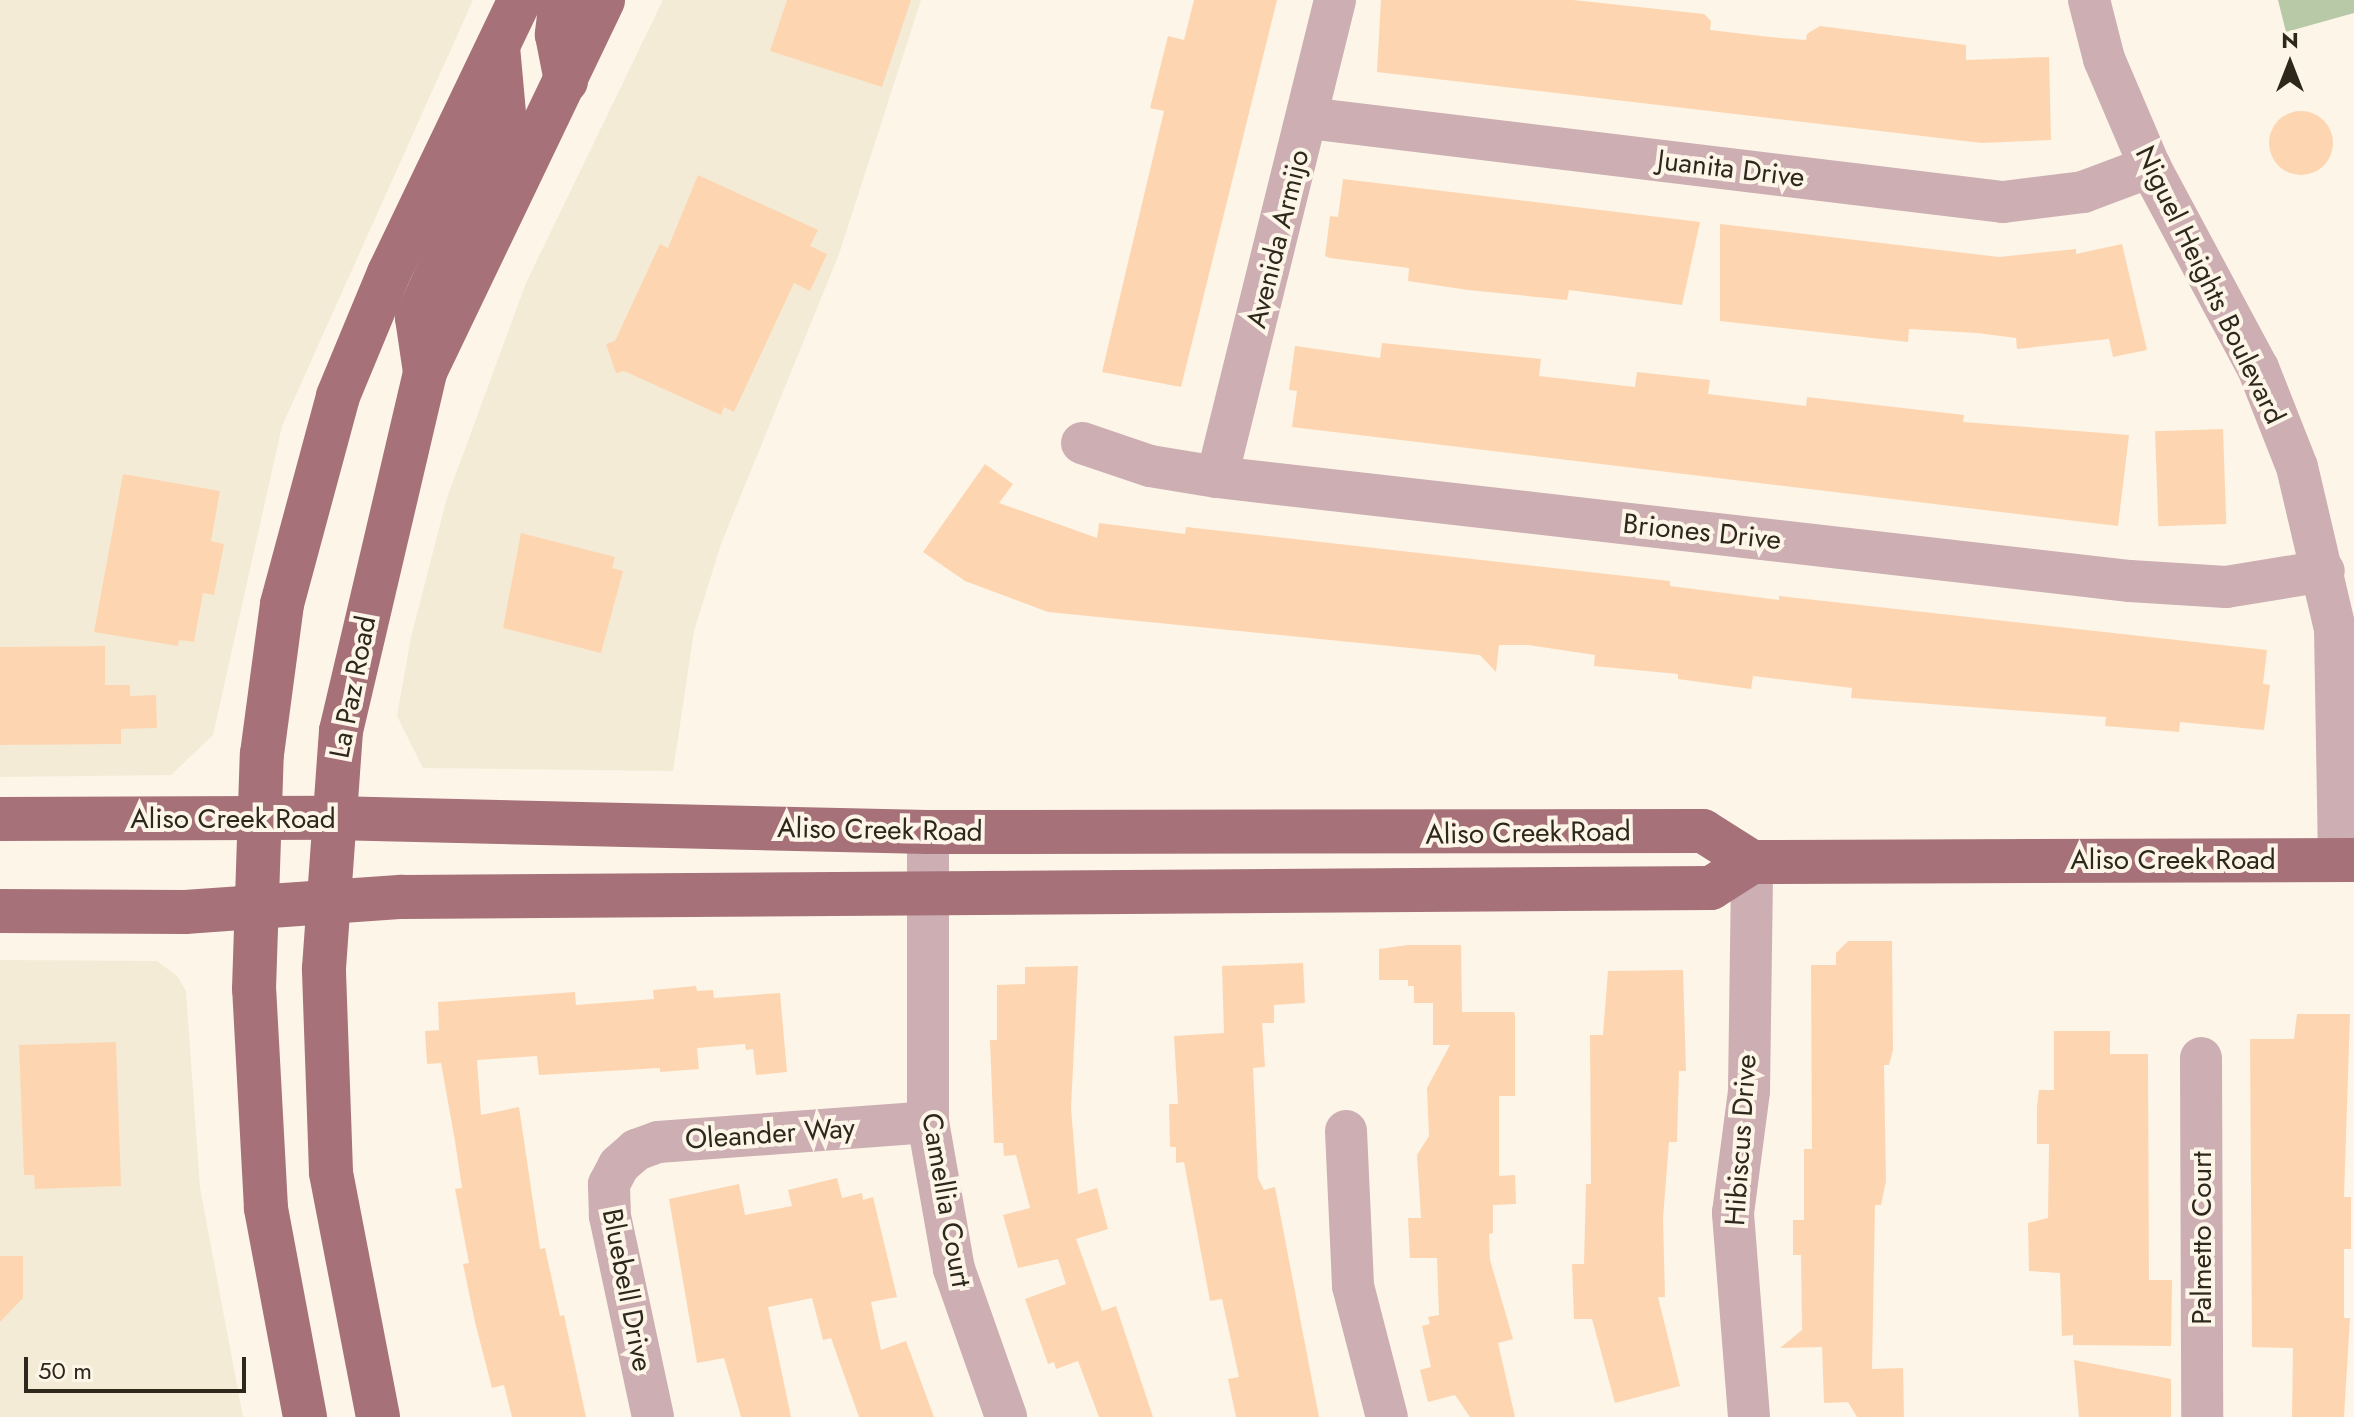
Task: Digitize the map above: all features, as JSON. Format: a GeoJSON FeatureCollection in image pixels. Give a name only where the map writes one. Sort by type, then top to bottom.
{"type":"FeatureCollection","features":[{"type":"Feature","properties":{"kind":"main road"},"geometry":{"type":"LineString","coordinates":[[305,1417],[266,1208],[254,1005],[259,817],[282,604],[338,396],[389,273],[520,0]]}},
{"type":"Feature","properties":{"kind":"main road"},"geometry":{"type":"LineString","coordinates":[[561,0],[557,35],[566,81]]}},
{"type":"Feature","properties":{"kind":"main road","name":"La Paz Road"},"geometry":{"type":"LineString","coordinates":[[378,1417],[331,1172],[326,902],[332,818],[347,701],[425,372],[603,0]]}},
{"type":"Feature","properties":{"kind":"main road"},"geometry":{"type":"LineString","coordinates":[[425,372],[417,318],[505,124],[498,47]]}},
{"type":"Feature","properties":{"kind":"main road","name":"Aliso Creek Road"},"geometry":{"type":"LineString","coordinates":[[0,819],[332,818],[928,832],[1703,831],[1752,862]]}},
{"type":"Feature","properties":{"kind":"main road","name":"Aliso Creek Road"},"geometry":{"type":"LineString","coordinates":[[0,911],[257,907],[402,897],[928,897],[1711,888],[1752,862],[2346,860]]}},
{"type":"Feature","properties":{"kind":"street","name":"Avenida Armijo"},"geometry":{"type":"LineString","coordinates":[[1217,477],[1335,0]]}},
{"type":"Feature","properties":{"kind":"street","name":"Niguel Heights Boulevard"},"geometry":{"type":"LineString","coordinates":[[2089,0],[2104,59],[2150,167],[2258,368],[2297,467],[2324,571],[2335,629],[2346,860]]}},
{"type":"Feature","properties":{"kind":"street","name":"Juanita Drive"},"geometry":{"type":"LineString","coordinates":[[1308,118],[2003,202],[2083,192],[2150,167]]}},
{"type":"Feature","properties":{"kind":"street","name":"Briones Drive"},"geometry":{"type":"LineString","coordinates":[[1082,443],[1150,466],[1217,477],[2130,581],[2226,587],[2324,571]]}},
{"type":"Feature","properties":{"kind":"street","name":"Camellia Court"},"geometry":{"type":"LineString","coordinates":[[928,832],[928,1122],[954,1269],[1006,1417]]}},
{"type":"Feature","properties":{"kind":"street","name":"Hibiscus Drive"},"geometry":{"type":"LineString","coordinates":[[1749,1417],[1733,1213],[1749,1091],[1752,862]]}},
{"type":"Feature","properties":{"kind":"street","name":"Palmetto Court"},"geometry":{"type":"LineString","coordinates":[[2201,1058],[2202,1417]]}},
{"type":"Feature","properties":{"kind":"street","name":"Oleander Way"},"geometry":{"type":"LineString","coordinates":[[619,1165],[636,1150],[658,1142],[928,1122]]}},
{"type":"Feature","properties":{"kind":"street"},"geometry":{"type":"LineString","coordinates":[[1346,1131],[1353,1286],[1387,1417]]}},
{"type":"Feature","properties":{"kind":"street","name":"Bluebell Drive"},"geometry":{"type":"LineString","coordinates":[[619,1165],[609,1184],[610,1216],[653,1417]]}},
{"type":"Feature","properties":{"kind":"shaded area"},"geometry":{"type":"Polygon","coordinates":[[[0,0],[473,0],[282,426],[213,735],[171,775],[0,777],[0,0]]]}},
{"type":"Feature","properties":{"kind":"shaded area"},"geometry":{"type":"Polygon","coordinates":[[[663,0],[921,0],[839,254],[721,544],[694,631],[673,771],[423,768],[397,716],[411,637],[447,498],[526,283],[663,0]]]}},
{"type":"Feature","properties":{"kind":"shaded area"},"geometry":{"type":"Polygon","coordinates":[[[0,960],[157,961],[177,976],[186,991],[200,1188],[243,1417],[0,1417],[0,960]]]}},
{"type":"Feature","properties":{"kind":"green space"},"geometry":{"type":"Polygon","coordinates":[[[2278,0],[2354,0],[2354,13],[2286,32],[2278,0]]]}},
{"type":"Feature","properties":{"kind":"building"},"geometry":{"type":"Polygon","coordinates":[[[787,0],[911,0],[882,87],[770,51],[787,0]]]}},
{"type":"Feature","properties":{"kind":"building"},"geometry":{"type":"Polygon","coordinates":[[[1194,0],[1277,0],[1181,387],[1102,372],[1164,111],[1150,108],[1168,36],[1184,40],[1194,0]]]}},
{"type":"Feature","properties":{"kind":"building"},"geometry":{"type":"Polygon","coordinates":[[[1381,0],[1573,0],[1704,14],[1711,21],[1710,30],[1806,40],[1807,34],[1820,26],[1966,45],[1966,60],[2049,57],[2051,140],[1982,143],[1377,72],[1381,0]]]}},
{"type":"Feature","properties":{"kind":"building"},"geometry":{"type":"Polygon","coordinates":[[[2295,111],[2307,111],[2324,120],[2331,131],[2331,155],[2324,166],[2307,175],[2295,175],[2283,170],[2274,161],[2269,149],[2269,137],[2274,125],[2283,116],[2295,111]]]}},
{"type":"Feature","properties":{"kind":"building"},"geometry":{"type":"Polygon","coordinates":[[[698,175],[818,230],[810,246],[827,254],[810,291],[794,283],[734,412],[724,407],[721,415],[624,371],[616,373],[606,344],[615,341],[660,244],[668,248],[698,175]]]}},
{"type":"Feature","properties":{"kind":"building"},"geometry":{"type":"Polygon","coordinates":[[[1343,179],[1700,222],[1682,305],[1569,290],[1567,300],[1468,290],[1408,281],[1409,268],[1330,258],[1325,256],[1330,216],[1338,217],[1343,179]]]}},
{"type":"Feature","properties":{"kind":"building"},"geometry":{"type":"Polygon","coordinates":[[[1720,224],[1999,257],[2076,249],[2076,254],[2122,244],[2147,350],[2113,357],[2109,339],[2017,349],[2016,338],[1977,333],[1909,329],[1908,342],[1720,321],[1720,224]]]}},
{"type":"Feature","properties":{"kind":"building"},"geometry":{"type":"Polygon","coordinates":[[[1382,343],[1541,359],[1539,376],[1635,387],[1637,372],[1710,380],[1708,394],[1806,406],[1807,397],[1964,415],[1963,422],[2129,435],[2118,526],[1292,427],[1297,391],[1289,390],[1295,346],[1380,358],[1382,343]]]}},
{"type":"Feature","properties":{"kind":"building"},"geometry":{"type":"Polygon","coordinates":[[[2223,429],[2226,524],[2158,526],[2155,431],[2223,429]]]}},
{"type":"Feature","properties":{"kind":"building"},"geometry":{"type":"Polygon","coordinates":[[[985,464],[1013,484],[999,503],[1097,538],[1099,523],[1185,534],[1186,527],[1670,581],[1670,586],[1779,600],[1779,596],[2267,650],[2263,684],[2270,685],[2264,730],[2180,722],[2179,732],[2105,726],[2106,717],[1851,698],[1852,688],[1753,676],[1751,689],[1678,679],[1678,674],[1594,666],[1595,655],[1528,645],[1499,645],[1496,672],[1480,655],[1048,612],[965,581],[923,552],[985,464]]]}},
{"type":"Feature","properties":{"kind":"building"},"geometry":{"type":"Polygon","coordinates":[[[123,474],[220,491],[211,541],[224,544],[214,595],[203,593],[194,642],[179,640],[178,646],[94,632],[123,474]]]}},
{"type":"Feature","properties":{"kind":"building"},"geometry":{"type":"Polygon","coordinates":[[[521,533],[615,557],[612,568],[623,571],[601,653],[503,628],[521,533]]]}},
{"type":"Feature","properties":{"kind":"building"},"geometry":{"type":"Polygon","coordinates":[[[105,646],[105,685],[130,685],[130,696],[156,695],[157,728],[121,729],[121,744],[0,745],[0,647],[105,646]]]}},
{"type":"Feature","properties":{"kind":"building"},"geometry":{"type":"Polygon","coordinates":[[[1848,941],[1892,941],[1893,1050],[1889,1065],[1884,1065],[1886,1181],[1881,1205],[1875,1205],[1872,1369],[1903,1368],[1904,1417],[1857,1417],[1848,1402],[1824,1403],[1822,1347],[1780,1348],[1802,1330],[1801,1255],[1793,1255],[1793,1220],[1804,1220],[1804,1149],[1812,1149],[1811,965],[1836,965],[1836,953],[1848,941]]]}},
{"type":"Feature","properties":{"kind":"building"},"geometry":{"type":"Polygon","coordinates":[[[1408,945],[1461,945],[1462,1012],[1514,1012],[1515,1016],[1515,1096],[1499,1096],[1499,1176],[1515,1175],[1516,1204],[1493,1205],[1493,1233],[1489,1234],[1490,1260],[1513,1339],[1498,1343],[1515,1417],[1470,1417],[1455,1395],[1428,1402],[1420,1370],[1431,1367],[1422,1326],[1430,1324],[1428,1317],[1439,1315],[1437,1258],[1410,1258],[1408,1218],[1421,1218],[1417,1155],[1429,1136],[1427,1088],[1450,1045],[1433,1045],[1433,1003],[1414,1003],[1414,986],[1408,986],[1408,980],[1379,980],[1379,949],[1408,945]]]}},
{"type":"Feature","properties":{"kind":"building"},"geometry":{"type":"Polygon","coordinates":[[[1303,963],[1305,1003],[1274,1005],[1274,1023],[1262,1023],[1265,1067],[1253,1068],[1258,1178],[1264,1190],[1275,1187],[1319,1417],[1236,1417],[1228,1379],[1239,1377],[1222,1299],[1210,1301],[1184,1162],[1176,1163],[1176,1147],[1170,1147],[1169,1104],[1178,1104],[1174,1036],[1224,1033],[1222,966],[1303,963]]]}},
{"type":"Feature","properties":{"kind":"building"},"geometry":{"type":"Polygon","coordinates":[[[1078,966],[1071,1108],[1078,1194],[1097,1188],[1108,1229],[1076,1239],[1102,1311],[1116,1306],[1153,1417],[1099,1417],[1078,1361],[1056,1369],[1054,1362],[1048,1364],[1025,1299],[1066,1284],[1058,1259],[1018,1268],[1003,1215],[1030,1208],[1016,1155],[1004,1156],[1003,1143],[994,1143],[990,1040],[997,1040],[997,985],[1025,984],[1025,967],[1078,966]]]}},
{"type":"Feature","properties":{"kind":"building"},"geometry":{"type":"Polygon","coordinates":[[[1683,970],[1686,1071],[1679,1071],[1677,1142],[1669,1142],[1663,1218],[1665,1297],[1658,1297],[1680,1386],[1615,1403],[1592,1319],[1574,1319],[1572,1264],[1584,1264],[1586,1184],[1591,1184],[1590,1035],[1603,1035],[1608,971],[1683,970]]]}},
{"type":"Feature","properties":{"kind":"building"},"geometry":{"type":"Polygon","coordinates":[[[696,986],[697,991],[713,990],[714,998],[780,993],[787,1072],[756,1075],[753,1049],[746,1050],[745,1044],[697,1048],[699,1069],[660,1072],[660,1068],[539,1075],[537,1056],[477,1060],[481,1115],[519,1107],[540,1249],[545,1248],[560,1316],[564,1315],[586,1417],[512,1417],[504,1385],[492,1388],[475,1322],[463,1264],[469,1263],[455,1189],[462,1188],[455,1141],[441,1063],[427,1064],[425,1031],[439,1030],[438,1002],[575,992],[576,1005],[654,999],[653,990],[696,986]]]}},
{"type":"Feature","properties":{"kind":"building"},"geometry":{"type":"Polygon","coordinates":[[[2297,1014],[2350,1014],[2344,1197],[2351,1197],[2351,1249],[2344,1249],[2344,1318],[2350,1318],[2344,1417],[2292,1417],[2293,1348],[2252,1347],[2250,1039],[2294,1039],[2297,1014]]]}},
{"type":"Feature","properties":{"kind":"building"},"geometry":{"type":"Polygon","coordinates":[[[2054,1031],[2110,1031],[2110,1054],[2148,1054],[2149,1280],[2172,1280],[2171,1346],[2073,1345],[2073,1335],[2062,1336],[2060,1273],[2029,1271],[2028,1223],[2048,1218],[2049,1144],[2037,1144],[2037,1107],[2039,1090],[2054,1090],[2054,1031]]]}},
{"type":"Feature","properties":{"kind":"building"},"geometry":{"type":"Polygon","coordinates":[[[116,1042],[121,1186],[35,1189],[34,1175],[24,1175],[19,1045],[116,1042]]]}},
{"type":"Feature","properties":{"kind":"building"},"geometry":{"type":"Polygon","coordinates":[[[837,1178],[842,1198],[862,1193],[863,1200],[873,1197],[897,1297],[871,1302],[881,1350],[906,1341],[934,1417],[859,1417],[831,1338],[823,1340],[812,1298],[768,1307],[791,1417],[741,1417],[724,1358],[697,1363],[669,1199],[739,1184],[745,1215],[792,1206],[788,1190],[837,1178]]]}},
{"type":"Feature","properties":{"kind":"building"},"geometry":{"type":"Polygon","coordinates":[[[0,1256],[23,1256],[23,1298],[0,1322],[0,1256]]]}},
{"type":"Feature","properties":{"kind":"building"},"geometry":{"type":"Polygon","coordinates":[[[2074,1360],[2171,1379],[2171,1417],[2079,1417],[2074,1360]]]}}]}
